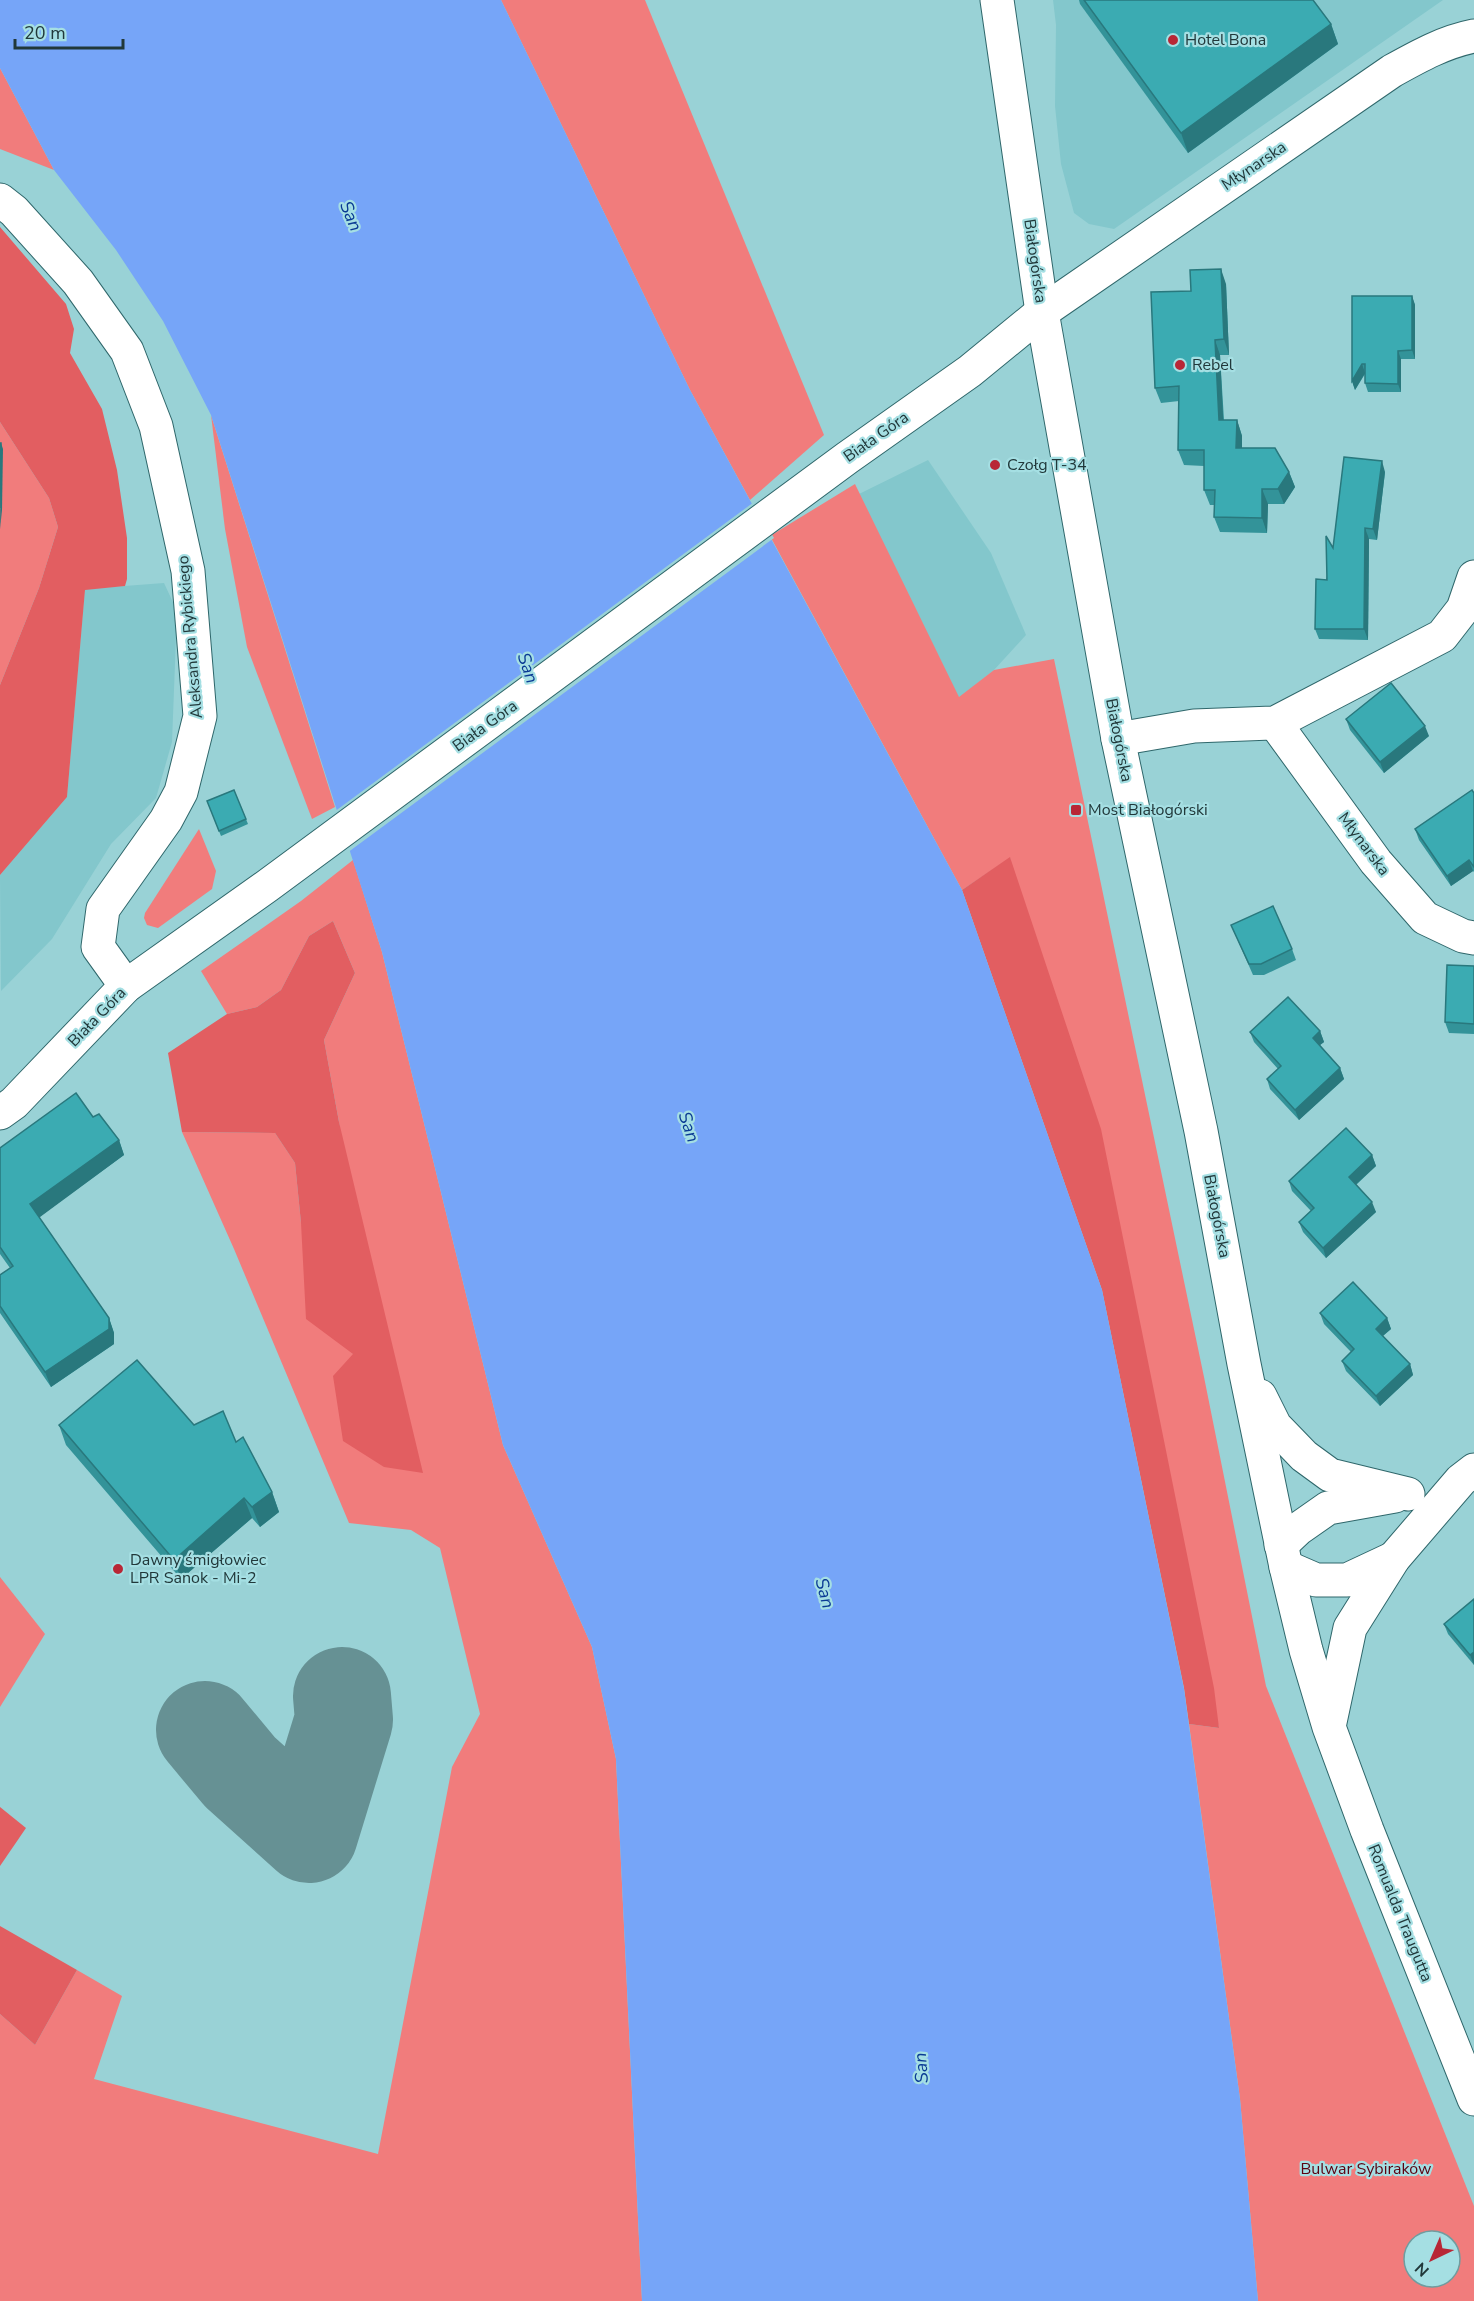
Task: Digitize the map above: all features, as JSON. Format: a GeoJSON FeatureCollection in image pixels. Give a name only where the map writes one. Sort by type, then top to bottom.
{"type":"FeatureCollection","features":[{"type":"Feature","properties":{"kind":"street","name":"Białogórska"},"geometry":{"type":"LineString","coordinates":[[997,0],[1042,312],[1118,739],[1201,1131],[1244,1364],[1283,1556]]}},
{"type":"Feature","properties":{"kind":"street","name":"Młynarska"},"geometry":{"type":"LineString","coordinates":[[1042,312],[1392,71],[1424,53],[1456,40],[1474,36]]}},
{"type":"Feature","properties":{"kind":"street","name":"Aleksandra Rybickiego"},"geometry":{"type":"LineString","coordinates":[[0,200],[14,211],[78,282],[127,351],[156,426],[188,571],[200,716],[198,727],[181,792],[166,820],[103,909],[98,947],[126,986]]}},
{"type":"Feature","properties":{"kind":"street","name":"Biała Góra"},"geometry":{"type":"LineString","coordinates":[[0,1113],[14,1103],[126,986],[267,886],[847,458],[970,371],[1042,312]]}},
{"type":"Feature","properties":{"kind":"street"},"geometry":{"type":"LineString","coordinates":[[1118,739],[1194,726],[1275,723],[1442,636],[1463,609],[1474,577]]}},
{"type":"Feature","properties":{"kind":"street","name":"Młynarska"},"geometry":{"type":"LineString","coordinates":[[1275,723],[1376,862],[1425,918],[1463,936],[1474,938]]}},
{"type":"Feature","properties":{"kind":"street"},"geometry":{"type":"LineString","coordinates":[[1244,1364],[1275,1426],[1304,1456],[1330,1475],[1408,1494]]}},
{"type":"Feature","properties":{"kind":"street"},"geometry":{"type":"LineString","coordinates":[[1394,1558],[1347,1580],[1316,1580],[1283,1556],[1298,1529],[1328,1508],[1408,1494],[1468,1475]]}},
{"type":"Feature","properties":{"kind":"street"},"geometry":{"type":"LineString","coordinates":[[1329,1727],[1350,1628],[1394,1558],[1468,1475]]}},
{"type":"Feature","properties":{"kind":"street","name":"Romualda Traugutta"},"geometry":{"type":"LineString","coordinates":[[1283,1556],[1306,1650],[1329,1727],[1367,1830],[1474,2098]]}},
{"type":"Feature","properties":{"kind":"shaded area"},"geometry":{"type":"Polygon","coordinates":[[[1053,0],[1443,0],[1114,229],[1089,224],[1074,213],[1061,164],[1055,106],[1056,25],[1053,0]]]}},
{"type":"Feature","properties":{"kind":"shaded area"},"geometry":{"type":"Polygon","coordinates":[[[0,227],[66,304],[74,329],[70,353],[102,409],[117,470],[127,538],[127,579],[125,586],[85,590],[67,797],[0,875],[0,685],[39,588],[58,527],[49,498],[0,422],[0,227]]]}},
{"type":"Feature","properties":{"kind":"shaded area"},"geometry":{"type":"Polygon","coordinates":[[[928,460],[991,553],[1026,635],[994,670],[959,698],[859,494],[928,460]]]}},
{"type":"Feature","properties":{"kind":"shaded area"},"geometry":{"type":"Polygon","coordinates":[[[164,583],[177,611],[172,742],[156,798],[111,844],[52,939],[1,991],[0,875],[67,797],[85,589],[164,583]]]}},
{"type":"Feature","properties":{"kind":"shaded area"},"geometry":{"type":"Polygon","coordinates":[[[1010,857],[1101,1129],[1214,1688],[1219,1728],[1189,1724],[1184,1688],[1102,1290],[962,890],[1010,857]]]}},
{"type":"Feature","properties":{"kind":"shaded area"},"geometry":{"type":"Polygon","coordinates":[[[333,921],[355,973],[324,1040],[339,1122],[423,1473],[384,1467],[343,1441],[333,1376],[353,1354],[306,1319],[295,1163],[275,1133],[182,1132],[168,1053],[227,1014],[257,1007],[281,990],[309,936],[333,921]]]}},
{"type":"Feature","properties":{"kind":"shaded area"},"geometry":{"type":"Polygon","coordinates":[[[0,1807],[26,1828],[0,1866],[0,1807]]]}},
{"type":"Feature","properties":{"kind":"shaded area"},"geometry":{"type":"Polygon","coordinates":[[[0,1926],[77,1970],[35,2045],[0,2014],[0,1926]]]}},
{"type":"Feature","properties":{"kind":"green space"},"geometry":{"type":"Polygon","coordinates":[[[501,0],[645,0],[824,435],[750,500],[690,390],[501,0]]]}},
{"type":"Feature","properties":{"kind":"green space"},"geometry":{"type":"Polygon","coordinates":[[[0,68],[54,170],[0,149],[0,68]]]}},
{"type":"Feature","properties":{"kind":"green space"},"geometry":{"type":"Polygon","coordinates":[[[211,415],[335,807],[312,819],[247,647],[225,529],[211,415]]]}},
{"type":"Feature","properties":{"kind":"green space"},"geometry":{"type":"Polygon","coordinates":[[[0,422],[49,498],[58,527],[39,588],[0,685],[0,422]]]}},
{"type":"Feature","properties":{"kind":"green space","name":"Bulwar Sybiraków"},"geometry":{"type":"Polygon","coordinates":[[[855,484],[959,697],[994,670],[1054,659],[1266,1686],[1474,2206],[1474,2301],[1258,2301],[1240,2099],[1189,1724],[1219,1728],[1010,858],[962,890],[770,536],[855,484]]]}},
{"type":"Feature","properties":{"kind":"green space"},"geometry":{"type":"Polygon","coordinates":[[[199,829],[216,871],[212,889],[158,928],[147,925],[144,918],[145,913],[199,829]]]}},
{"type":"Feature","properties":{"kind":"green space"},"geometry":{"type":"Polygon","coordinates":[[[353,860],[382,952],[503,1445],[592,1647],[616,1759],[642,2301],[0,2301],[0,2014],[35,2045],[77,1970],[122,1996],[94,2079],[378,2154],[452,1767],[480,1714],[440,1548],[411,1530],[349,1523],[234,1249],[182,1132],[275,1133],[295,1163],[301,1223],[353,1354],[384,1467],[339,1122],[324,1040],[355,973],[333,921],[309,936],[281,990],[257,1007],[227,1014],[201,971],[301,901],[353,860]]]}},
{"type":"Feature","properties":{"kind":"green space"},"geometry":{"type":"Polygon","coordinates":[[[0,1577],[45,1634],[0,1707],[0,1577]]]}},
{"type":"Feature","properties":{"kind":"water","name":"San"},"geometry":{"type":"Polygon","coordinates":[[[0,0],[501,0],[690,390],[962,890],[1102,1290],[1184,1689],[1240,2099],[1258,2301],[642,2301],[616,1759],[592,1647],[503,1445],[382,952],[211,415],[163,321],[116,250],[54,170],[0,68],[0,0]]]}},
{"type":"Feature","properties":{"kind":"pier"},"geometry":{"type":"Polygon","coordinates":[[[754,502],[774,538],[347,853],[334,812],[754,502]]]}},
{"type":"Feature","properties":{"kind":"building"},"geometry":{"type":"Polygon","coordinates":[[[1084,0],[1313,0],[1331,24],[1181,133],[1084,0]]]}},
{"type":"Feature","properties":{"kind":"building"},"geometry":{"type":"Polygon","coordinates":[[[1221,269],[1224,339],[1215,340],[1219,420],[1237,420],[1236,448],[1275,448],[1289,472],[1278,489],[1262,489],[1262,518],[1214,517],[1215,490],[1204,490],[1204,450],[1178,450],[1179,386],[1155,388],[1151,292],[1191,291],[1190,270],[1221,269]]]}},
{"type":"Feature","properties":{"kind":"building"},"geometry":{"type":"Polygon","coordinates":[[[1352,296],[1412,296],[1412,350],[1398,351],[1398,384],[1365,383],[1365,364],[1362,364],[1352,381],[1352,296]]]}},
{"type":"Feature","properties":{"kind":"building"},"geometry":{"type":"Polygon","coordinates":[[[0,443],[1,443],[0,508],[0,443]]]}},
{"type":"Feature","properties":{"kind":"building"},"geometry":{"type":"Polygon","coordinates":[[[1344,457],[1382,461],[1373,529],[1365,528],[1364,629],[1315,629],[1316,579],[1327,580],[1326,536],[1333,548],[1344,457]]]}},
{"type":"Feature","properties":{"kind":"building"},"geometry":{"type":"Polygon","coordinates":[[[1391,683],[1425,726],[1380,762],[1346,719],[1391,683]]]}},
{"type":"Feature","properties":{"kind":"building"},"geometry":{"type":"Polygon","coordinates":[[[234,790],[246,819],[219,831],[207,801],[234,790]]]}},
{"type":"Feature","properties":{"kind":"building"},"geometry":{"type":"Polygon","coordinates":[[[1472,790],[1474,793],[1474,867],[1469,860],[1447,876],[1415,829],[1472,790]]]}},
{"type":"Feature","properties":{"kind":"building"},"geometry":{"type":"Polygon","coordinates":[[[1273,906],[1292,949],[1261,964],[1249,964],[1231,925],[1273,906]]]}},
{"type":"Feature","properties":{"kind":"building"},"geometry":{"type":"Polygon","coordinates":[[[1447,965],[1474,966],[1474,1024],[1445,1022],[1447,965]]]}},
{"type":"Feature","properties":{"kind":"building"},"geometry":{"type":"Polygon","coordinates":[[[1288,997],[1320,1031],[1313,1038],[1340,1068],[1295,1110],[1267,1079],[1281,1066],[1250,1032],[1288,997]]]}},
{"type":"Feature","properties":{"kind":"building"},"geometry":{"type":"Polygon","coordinates":[[[76,1093],[93,1117],[99,1114],[119,1140],[30,1204],[109,1318],[109,1329],[45,1372],[0,1306],[0,1275],[13,1266],[0,1247],[0,1148],[76,1093]]]}},
{"type":"Feature","properties":{"kind":"building"},"geometry":{"type":"Polygon","coordinates":[[[1346,1128],[1372,1155],[1349,1177],[1372,1202],[1323,1248],[1299,1222],[1314,1208],[1289,1181],[1346,1128]]]}},
{"type":"Feature","properties":{"kind":"building"},"geometry":{"type":"Polygon","coordinates":[[[1353,1282],[1387,1318],[1376,1329],[1410,1364],[1376,1396],[1342,1361],[1354,1349],[1320,1313],[1353,1282]]]}},
{"type":"Feature","properties":{"kind":"building"},"geometry":{"type":"Polygon","coordinates":[[[137,1360],[194,1425],[223,1411],[236,1442],[243,1437],[272,1492],[252,1507],[244,1498],[174,1560],[59,1425],[137,1360]]]}},
{"type":"Feature","properties":{"kind":"building"},"geometry":{"type":"Polygon","coordinates":[[[1474,1599],[1474,1652],[1470,1655],[1444,1624],[1474,1599]]]}},
{"type":"Feature","properties":{"kind":"taxiway"},"geometry":{"type":"LineString","coordinates":[[205,1730],[240,1772],[309,1834],[344,1720],[342,1696]]}},
{"type":"Feature","properties":{"kind":"place","name":"Hotel Bona"},"geometry":{"type":"Point","coordinates":[1173,40]}},
{"type":"Feature","properties":{"kind":"place","name":"Rebel"},"geometry":{"type":"Point","coordinates":[1180,365]}},
{"type":"Feature","properties":{"kind":"place","name":"Czołg T-34"},"geometry":{"type":"Point","coordinates":[995,465]}},
{"type":"Feature","properties":{"kind":"place","name":"Most Białogórski"},"geometry":{"type":"Point","coordinates":[1076,810]}},
{"type":"Feature","properties":{"kind":"place","name":"Dawny śmigłowiec LPR Sanok - Mi-2"},"geometry":{"type":"Point","coordinates":[118,1569]}}]}
